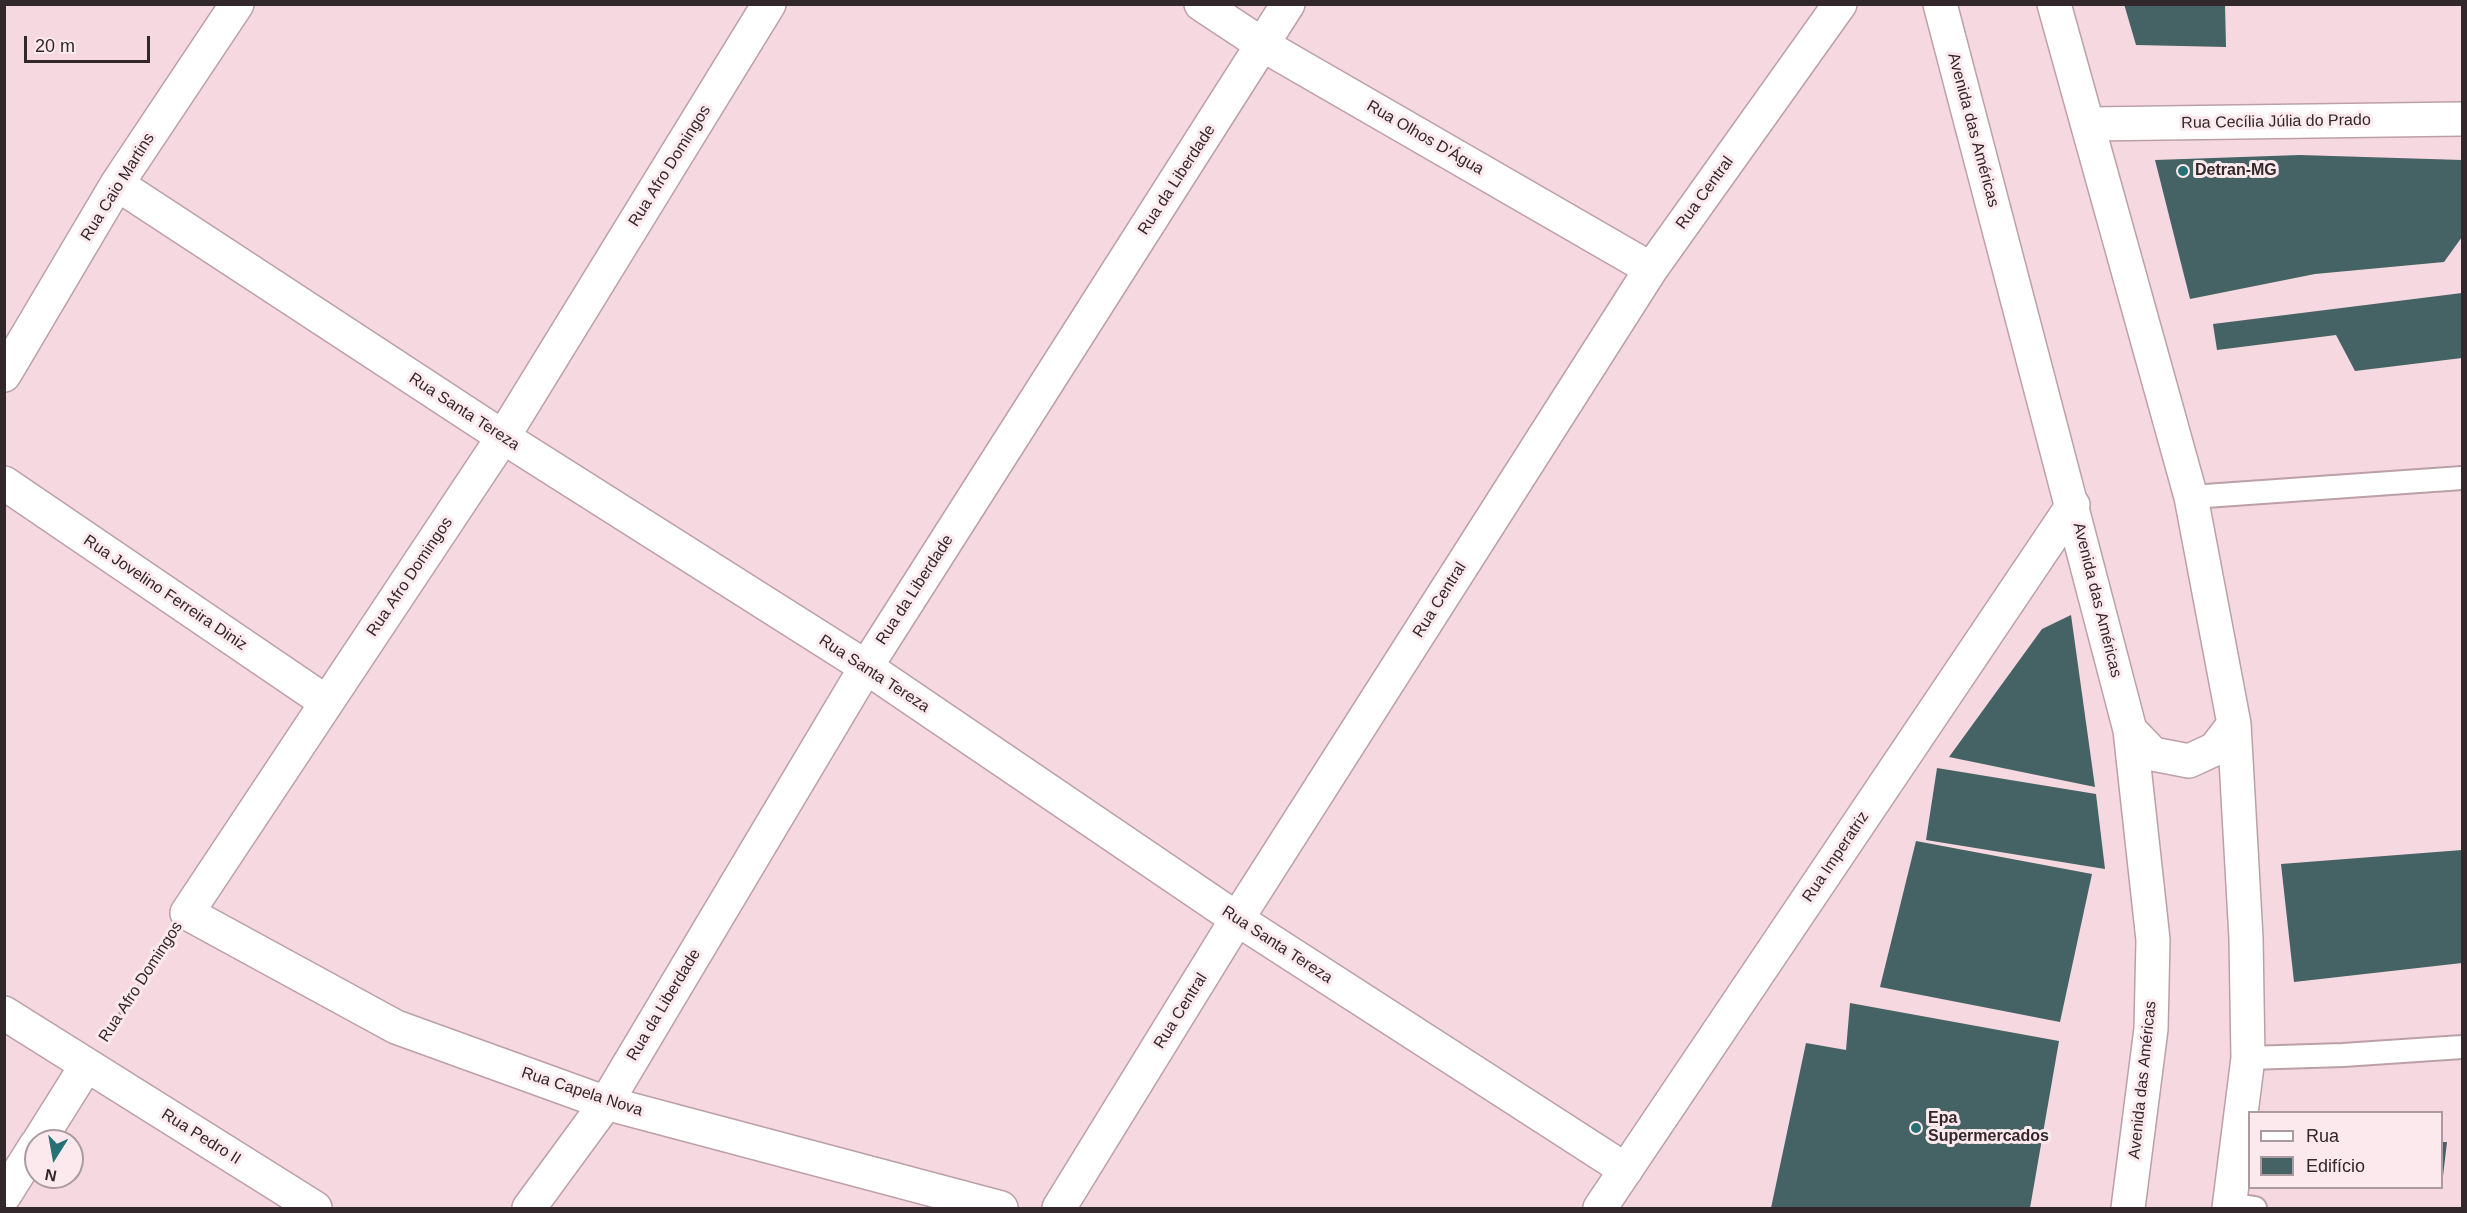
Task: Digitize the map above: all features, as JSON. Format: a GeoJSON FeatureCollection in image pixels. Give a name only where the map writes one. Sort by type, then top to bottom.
{"type":"FeatureCollection","features":[{"type":"Feature","properties":{"kind":"street","name":"Rua Caio Martins"},"geometry":{"type":"LineString","coordinates":[[4,375],[117,184],[237,4]]}},
{"type":"Feature","properties":{"kind":"street","name":"Rua Afro Domingos"},"geometry":{"type":"LineString","coordinates":[[187,913],[503,437],[769,4]]}},
{"type":"Feature","properties":{"kind":"street","name":"Rua Olhos D'Água"},"geometry":{"type":"LineString","coordinates":[[1200,4],[1263,45],[1650,268]]}},
{"type":"Feature","properties":{"kind":"street","name":"Rua da Liberdade"},"geometry":{"type":"LineString","coordinates":[[529,1209],[606,1103],[866,667],[1288,4]]}},
{"type":"Feature","properties":{"kind":"street","name":"Rua Central"},"geometry":{"type":"LineString","coordinates":[[1059,1209],[1238,919],[1650,268],[1840,4]]}},
{"type":"Feature","properties":{"kind":"street","name":"Avenida das Américas"},"geometry":{"type":"LineString","coordinates":[[1940,4],[2073,505],[2130,730],[2153,940],[2151,1029],[2128,1209]]}},
{"type":"Feature","properties":{"kind":"street"},"geometry":{"type":"LineString","coordinates":[[2054,4],[2191,497],[2234,724],[2246,938],[2248,1058],[2238,1207]]}},
{"type":"Feature","properties":{"kind":"street","name":"Rua Cecília Júlia do Prado"},"geometry":{"type":"LineString","coordinates":[[2089,124],[2463,119]]}},
{"type":"Feature","properties":{"kind":"street","name":"Rua Santa Tereza"},"geometry":{"type":"LineString","coordinates":[[117,184],[503,437],[866,667],[1238,919],[1626,1170]]}},
{"type":"Feature","properties":{"kind":"street","name":"Rua Jovelino Ferreira Diniz"},"geometry":{"type":"LineString","coordinates":[[4,483],[326,702]]}},
{"type":"Feature","properties":{"kind":"street","name":"Rua Imperatriz"},"geometry":{"type":"LineString","coordinates":[[1600,1209],[2073,505]]}},
{"type":"Feature","properties":{"kind":"street"},"geometry":{"type":"LineString","coordinates":[[2130,730],[2153,753],[2189,761],[2215,748],[2234,724]]}},
{"type":"Feature","properties":{"kind":"street","name":"Rua Capela Nova"},"geometry":{"type":"LineString","coordinates":[[187,913],[396,1028],[606,1103],[1001,1209]]}},
{"type":"Feature","properties":{"kind":"street","name":"Rua Pedro II"},"geometry":{"type":"LineString","coordinates":[[4,1013],[315,1209]]}},
{"type":"Feature","properties":{"kind":"street"},"geometry":{"type":"LineString","coordinates":[[47,1129],[86,1066]]}},
{"type":"Feature","properties":{"kind":"street"},"geometry":{"type":"LineString","coordinates":[[4,1196],[24,1165]]}},
{"type":"Feature","properties":{"kind":"lane"},"geometry":{"type":"LineString","coordinates":[[2191,497],[2463,478]]}},
{"type":"Feature","properties":{"kind":"lane"},"geometry":{"type":"LineString","coordinates":[[2248,1058],[2343,1055],[2463,1047]]}},
{"type":"Feature","properties":{"kind":"path","name":"Rua Afro Domingos"},"geometry":{"type":"LineString","coordinates":[[86,1066],[187,913]]}},
{"type":"Feature","properties":{"kind":"building"},"geometry":{"type":"Polygon","coordinates":[[[2124,4],[2225,4],[2226,47],[2136,45],[2124,4]]]}},
{"type":"Feature","properties":{"kind":"building"},"geometry":{"type":"Polygon","coordinates":[[[2300,155],[2462,160],[2462,237],[2444,262],[2315,274],[2190,299],[2155,160],[2300,155]]]}},
{"type":"Feature","properties":{"kind":"building"},"geometry":{"type":"Polygon","coordinates":[[[2462,293],[2462,358],[2355,371],[2336,335],[2217,350],[2213,324],[2462,293]]]}},
{"type":"Feature","properties":{"kind":"building"},"geometry":{"type":"Polygon","coordinates":[[[2071,615],[2095,787],[1949,757],[2042,629],[2071,615]]]}},
{"type":"Feature","properties":{"kind":"building"},"geometry":{"type":"Polygon","coordinates":[[[1937,768],[2096,794],[2105,869],[1926,840],[1937,768]]]}},
{"type":"Feature","properties":{"kind":"building"},"geometry":{"type":"Polygon","coordinates":[[[1916,841],[2092,874],[2060,1022],[1880,987],[1916,841]]]}},
{"type":"Feature","properties":{"kind":"building"},"geometry":{"type":"Polygon","coordinates":[[[2462,850],[2462,963],[2294,982],[2281,864],[2462,850]]]}},
{"type":"Feature","properties":{"kind":"building","name":"Epa Supermercados"},"geometry":{"type":"Polygon","coordinates":[[[1850,1003],[2059,1041],[2030,1208],[1771,1208],[1806,1043],[1846,1050],[1850,1003]]]}},
{"type":"Feature","properties":{"kind":"building"},"geometry":{"type":"Polygon","coordinates":[[[2443,1142],[2447,1142],[2443,1176],[2443,1142]]]}},
{"type":"Feature","properties":{"kind":"place","name":"Detran-MG"},"geometry":{"type":"Point","coordinates":[2183,171]}},
{"type":"Feature","properties":{"kind":"place","name":"Epa Supermercados"},"geometry":{"type":"Point","coordinates":[1916,1128]}}]}
